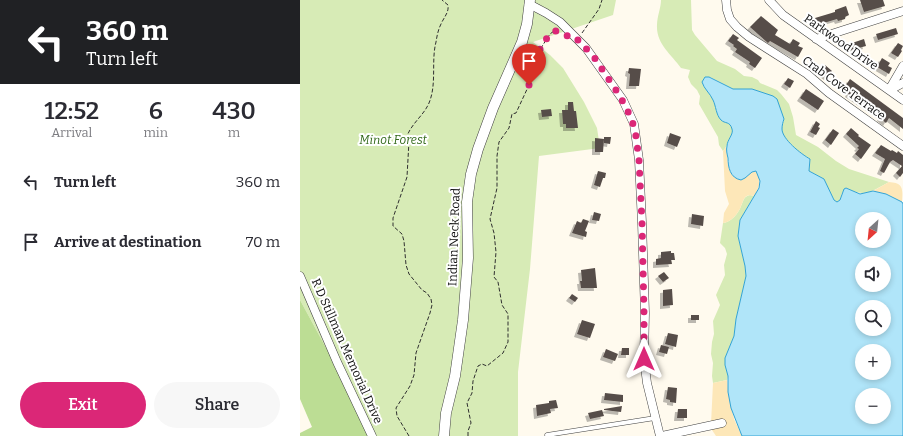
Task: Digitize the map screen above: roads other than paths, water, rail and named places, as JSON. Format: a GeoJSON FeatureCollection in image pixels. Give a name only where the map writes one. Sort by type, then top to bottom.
{"type":"FeatureCollection","features":[{"type":"Feature","properties":{"kind":"street","name":"Crab Cove Terrace"},"geometry":{"type":"LineString","coordinates":[[726,0],[730,19],[749,37],[807,74],[829,93],[903,146]]}},
{"type":"Feature","properties":{"kind":"street","name":"Parkwood Drive"},"geometry":{"type":"LineString","coordinates":[[769,0],[783,15],[903,100]]}},
{"type":"Feature","properties":{"kind":"street"},"geometry":{"type":"LineString","coordinates":[[529,2],[555,19],[594,57],[618,93],[627,109],[635,129],[639,160],[642,222],[644,359],[647,383],[655,418],[661,436],[684,434],[722,423]]}},
{"type":"Feature","properties":{"kind":"street","name":"Indian Neck Road"},"geometry":{"type":"LineString","coordinates":[[444,436],[446,413],[455,376],[463,320],[468,258],[467,202],[471,174],[478,149],[493,108],[522,42],[527,24],[529,2]]}},
{"type":"Feature","properties":{"kind":"street"},"geometry":{"type":"LineString","coordinates":[[816,39],[903,11]]}},
{"type":"Feature","properties":{"kind":"street"},"geometry":{"type":"LineString","coordinates":[[889,90],[903,66]]}},
{"type":"Feature","properties":{"kind":"street"},"geometry":{"type":"LineString","coordinates":[[889,90],[903,83]]}},
{"type":"Feature","properties":{"kind":"street","name":"R D Stillman Memorial Drive"},"geometry":{"type":"LineString","coordinates":[[300,276],[337,362],[372,436]]}},
{"type":"Feature","properties":{"kind":"lane"},"geometry":{"type":"LineString","coordinates":[[547,435],[655,418]]}},
{"type":"Feature","properties":{"kind":"water"},"geometry":{"type":"Polygon","coordinates":[[[705,77],[709,77],[733,89],[752,89],[773,96],[777,99],[784,119],[782,129],[785,137],[797,150],[810,159],[809,171],[824,179],[834,200],[837,202],[840,200],[844,189],[846,188],[860,194],[873,191],[886,194],[902,202],[903,436],[742,436],[731,408],[725,358],[734,336],[736,319],[746,276],[738,236],[740,220],[759,188],[760,181],[756,171],[752,172],[741,180],[734,177],[730,172],[727,144],[732,133],[732,129],[729,124],[719,118],[713,100],[702,82],[705,77]]]}},
{"type":"Feature","properties":{"kind":"park label","name":"Minot Forest"},"geometry":{"type":"Point","coordinates":[393,140]}}]}
